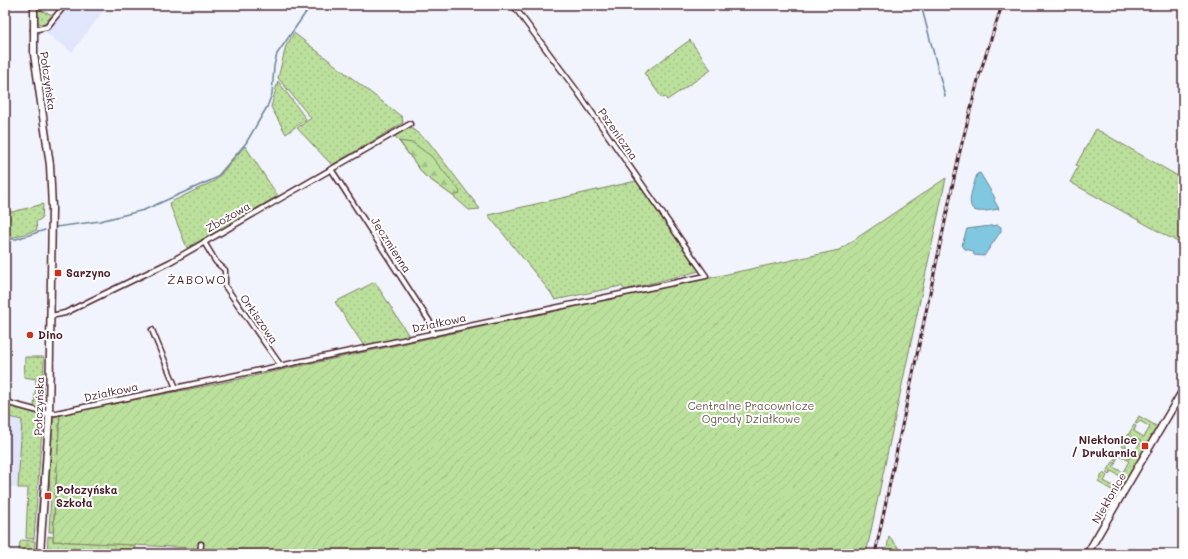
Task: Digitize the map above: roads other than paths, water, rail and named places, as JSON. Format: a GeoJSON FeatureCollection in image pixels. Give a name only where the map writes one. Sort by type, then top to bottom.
{"type":"FeatureCollection","features":[{"type":"Feature","properties":{"kind":"main road","name":"Połczyńska"},"geometry":{"type":"LineString","coordinates":[[33,5],[35,63],[50,169],[52,229],[50,244],[52,259],[49,413],[40,554]]}},
{"type":"Feature","properties":{"kind":"main road","name":"Niekłonice"},"geometry":{"type":"LineString","coordinates":[[1087,554],[1183,390]]}},
{"type":"Feature","properties":{"kind":"street"},"geometry":{"type":"LineString","coordinates":[[33,30],[47,27],[65,5]]}},
{"type":"Feature","properties":{"kind":"street","name":"Pszeniczna"},"geometry":{"type":"LineString","coordinates":[[513,5],[577,91],[706,276]]}},
{"type":"Feature","properties":{"kind":"street","name":"Zbożowa"},"geometry":{"type":"LineString","coordinates":[[51,316],[65,314],[147,274],[410,124]]}},
{"type":"Feature","properties":{"kind":"street","name":"Jęczmienna"},"geometry":{"type":"LineString","coordinates":[[330,169],[430,322],[434,334]]}},
{"type":"Feature","properties":{"kind":"street","name":"Orkiszowa"},"geometry":{"type":"LineString","coordinates":[[204,242],[216,262],[225,270],[226,286],[281,366]]}},
{"type":"Feature","properties":{"kind":"street","name":"Działkowa"},"geometry":{"type":"LineString","coordinates":[[49,413],[176,388],[706,276]]}},
{"type":"Feature","properties":{"kind":"street"},"geometry":{"type":"LineString","coordinates":[[152,330],[176,388]]}},
{"type":"Feature","properties":{"kind":"street"},"geometry":{"type":"LineString","coordinates":[[5,402],[49,413]]}},
{"type":"Feature","properties":{"kind":"street"},"geometry":{"type":"LineString","coordinates":[[200,554],[201,544]]}},
{"type":"Feature","properties":{"kind":"water"},"geometry":{"type":"Polygon","coordinates":[[[980,173],[995,198],[994,200],[999,209],[977,211],[973,209],[970,200],[972,189],[977,174],[980,173]]]}},
{"type":"Feature","properties":{"kind":"water"},"geometry":{"type":"Polygon","coordinates":[[[998,225],[1001,227],[1001,231],[984,256],[974,255],[973,251],[965,249],[962,245],[967,229],[998,225]]]}},
{"type":"Feature","properties":{"kind":"waterway"},"geometry":{"type":"LineString","coordinates":[[56,227],[100,221],[144,210],[216,178],[246,143],[267,107],[272,94],[274,66],[277,54],[311,5]]}},
{"type":"Feature","properties":{"kind":"waterway"},"geometry":{"type":"LineString","coordinates":[[921,5],[945,96]]}},
{"type":"Feature","properties":{"kind":"waterway"},"geometry":{"type":"LineString","coordinates":[[5,239],[16,239],[45,230]]}},
{"type":"Feature","properties":{"kind":"railway"},"geometry":{"type":"LineString","coordinates":[[875,554],[959,155],[979,76],[1002,5]]}},
{"type":"Feature","properties":{"kind":"place","name":"Sarzyno"},"geometry":{"type":"Point","coordinates":[58,273]}},
{"type":"Feature","properties":{"kind":"place","name":"Dino"},"geometry":{"type":"Point","coordinates":[30,335]}},
{"type":"Feature","properties":{"kind":"place","name":"Niekłonice / Drukarnia"},"geometry":{"type":"Point","coordinates":[1145,446]}},
{"type":"Feature","properties":{"kind":"place","name":"Połczyńska Szkoła"},"geometry":{"type":"Point","coordinates":[48,496]}},
{"type":"Feature","properties":{"kind":"district","name":"ŻABOWO"},"geometry":{"type":"Point","coordinates":[197,280]}},
{"type":"Feature","properties":{"kind":"park label","name":"Centralne Pracownicze Ogrody Działkowe"},"geometry":{"type":"Point","coordinates":[751,412]}}]}
